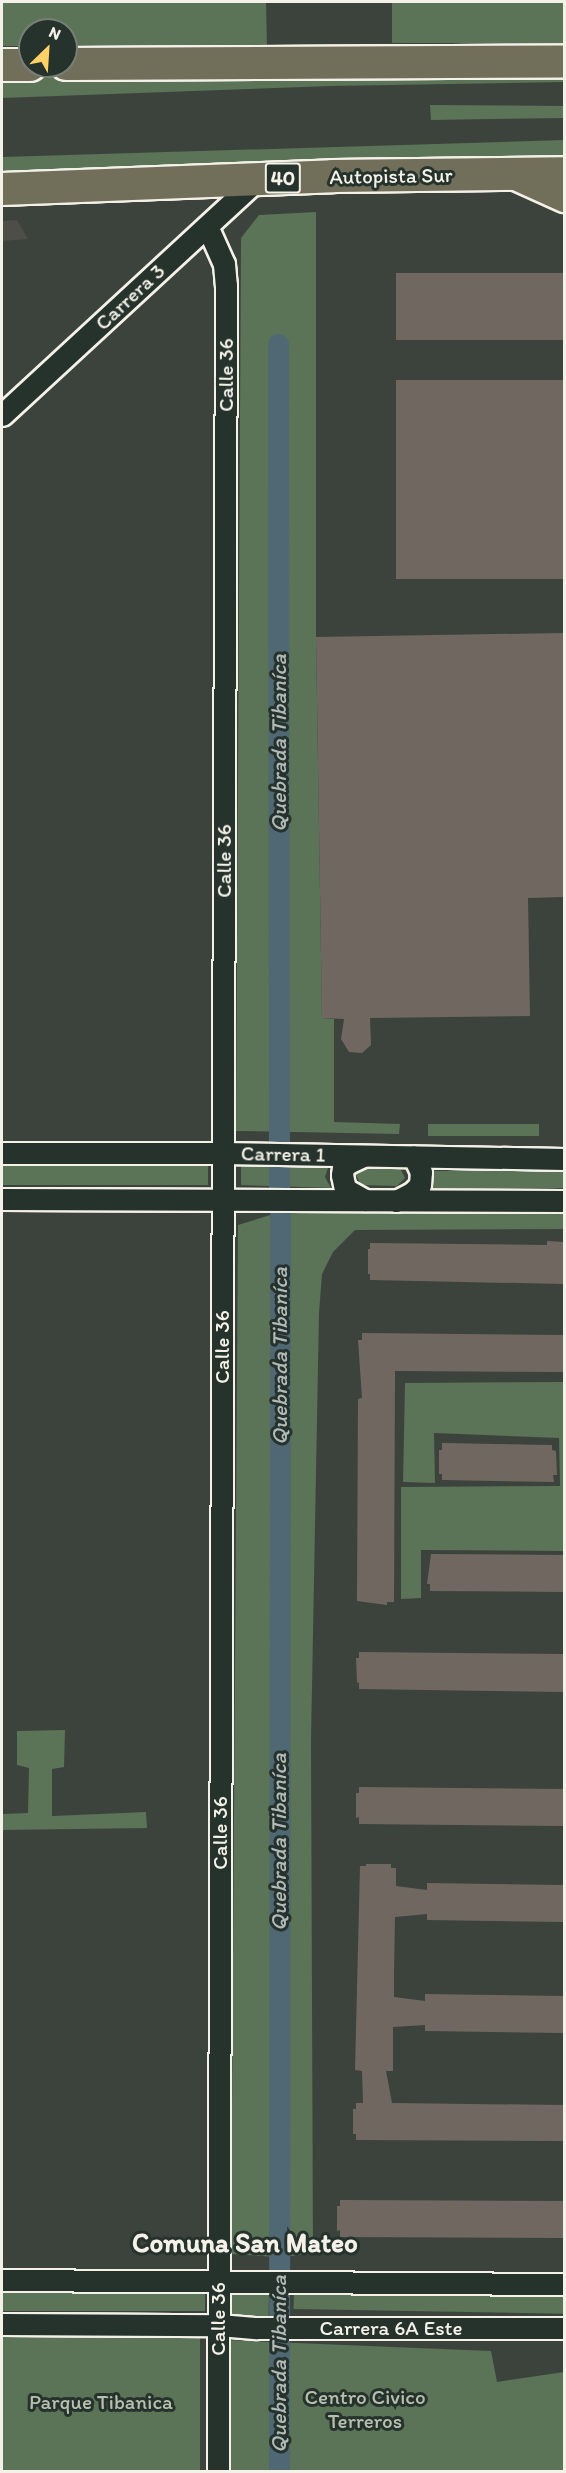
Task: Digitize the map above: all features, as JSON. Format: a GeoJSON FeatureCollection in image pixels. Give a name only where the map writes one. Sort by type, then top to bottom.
{"type":"FeatureCollection","features":[{"type":"Feature","properties":{"kind":"highway"},"geometry":{"type":"LineString","coordinates":[[78,64],[564,61]]}},
{"type":"Feature","properties":{"kind":"highway"},"geometry":{"type":"LineString","coordinates":[[2,66],[18,65]]}},
{"type":"Feature","properties":{"kind":"highway","name":"Autopista Sur"},"geometry":{"type":"LineString","coordinates":[[2,189],[258,179],[564,172]]}},
{"type":"Feature","properties":{"kind":"main road"},"geometry":{"type":"LineString","coordinates":[[511,174],[564,198]]}},
{"type":"Feature","properties":{"kind":"street","name":"Carrera 3"},"geometry":{"type":"LineString","coordinates":[[2,415],[258,179]]}},
{"type":"Feature","properties":{"kind":"street","name":"Calle 36"},"geometry":{"type":"LineString","coordinates":[[207,226],[224,264],[226,285],[218,2472]]}},
{"type":"Feature","properties":{"kind":"street","name":"Carrera 1"},"geometry":{"type":"LineString","coordinates":[[2,1153],[223,1153],[564,1159]]}},
{"type":"Feature","properties":{"kind":"street"},"geometry":{"type":"LineString","coordinates":[[363,1156],[343,1167],[342,1175],[345,1189],[366,1200]]}},
{"type":"Feature","properties":{"kind":"street"},"geometry":{"type":"LineString","coordinates":[[396,1201],[420,1185],[421,1172],[414,1157]]}},
{"type":"Feature","properties":{"kind":"street"},"geometry":{"type":"LineString","coordinates":[[2,1199],[564,1201]]}},
{"type":"Feature","properties":{"kind":"street"},"geometry":{"type":"LineString","coordinates":[[2,2280],[564,2284]]}},
{"type":"Feature","properties":{"kind":"street","name":"Carrera 6A Este"},"geometry":{"type":"LineString","coordinates":[[2,2324],[219,2325],[256,2328],[564,2328]]}},
{"type":"Feature","properties":{"kind":"shaded area"},"geometry":{"type":"Polygon","coordinates":[[[17,220],[28,239],[2,241],[2,221],[17,220]]]}},
{"type":"Feature","properties":{"kind":"green space"},"geometry":{"type":"Polygon","coordinates":[[[2,2],[266,2],[267,46],[78,46],[78,18],[18,18],[18,46],[2,46],[2,2]]]}},
{"type":"Feature","properties":{"kind":"green space"},"geometry":{"type":"Polygon","coordinates":[[[392,2],[564,2],[564,43],[392,43],[392,2]]]}},
{"type":"Feature","properties":{"kind":"green space"},"geometry":{"type":"Polygon","coordinates":[[[564,74],[564,82],[331,86],[2,98],[2,75],[18,75],[18,78],[78,78],[78,75],[564,74]]]}},
{"type":"Feature","properties":{"kind":"green space"},"geometry":{"type":"Polygon","coordinates":[[[430,105],[564,106],[564,118],[431,120],[430,105]]]}},
{"type":"Feature","properties":{"kind":"green space"},"geometry":{"type":"Polygon","coordinates":[[[564,140],[564,157],[429,158],[2,177],[2,157],[564,140]]]}},
{"type":"Feature","properties":{"kind":"green space"},"geometry":{"type":"Polygon","coordinates":[[[316,212],[316,637],[322,1018],[334,1019],[334,1122],[400,1124],[399,1134],[236,1131],[241,238],[259,215],[316,212]]]}},
{"type":"Feature","properties":{"kind":"green space"},"geometry":{"type":"Polygon","coordinates":[[[428,1124],[539,1124],[539,1136],[428,1136],[428,1124]]]}},
{"type":"Feature","properties":{"kind":"green space"},"geometry":{"type":"Polygon","coordinates":[[[2,1164],[208,1164],[208,1185],[2,1185],[2,1164]]]}},
{"type":"Feature","properties":{"kind":"green space"},"geometry":{"type":"Polygon","coordinates":[[[329,1165],[325,1177],[331,1188],[241,1185],[241,1167],[329,1165]]]}},
{"type":"Feature","properties":{"kind":"green space"},"geometry":{"type":"Polygon","coordinates":[[[363,1165],[399,1166],[405,1178],[397,1186],[361,1185],[356,1175],[357,1169],[363,1165]]]}},
{"type":"Feature","properties":{"kind":"green space"},"geometry":{"type":"Polygon","coordinates":[[[431,1171],[564,1171],[564,1188],[431,1188],[431,1171]]]}},
{"type":"Feature","properties":{"kind":"green space"},"geometry":{"type":"Polygon","coordinates":[[[280,1212],[564,1214],[564,1229],[355,1230],[333,1252],[322,1274],[319,1313],[311,1741],[313,2254],[279,2257],[231,2254],[238,1225],[280,1212]]]}},
{"type":"Feature","properties":{"kind":"green space"},"geometry":{"type":"Polygon","coordinates":[[[564,1382],[564,1551],[421,1550],[421,1598],[401,1599],[401,1487],[560,1486],[559,1438],[434,1433],[435,1483],[403,1482],[405,1383],[564,1382]]]}},
{"type":"Feature","properties":{"kind":"green space"},"geometry":{"type":"Polygon","coordinates":[[[65,1730],[64,1767],[52,1769],[52,1816],[146,1812],[147,1828],[2,1830],[2,1814],[28,1813],[29,1768],[17,1765],[17,1731],[65,1730]]]}},
{"type":"Feature","properties":{"kind":"green space"},"geometry":{"type":"Polygon","coordinates":[[[294,2283],[564,2288],[564,2314],[294,2309],[294,2283]]]}},
{"type":"Feature","properties":{"kind":"green space"},"geometry":{"type":"Polygon","coordinates":[[[2,2291],[205,2291],[205,2311],[2,2311],[2,2291]]]}},
{"type":"Feature","properties":{"kind":"green space"},"geometry":{"type":"Polygon","coordinates":[[[228,2292],[269,2293],[268,2322],[227,2321],[228,2292]]]}},
{"type":"Feature","properties":{"kind":"green space","name":"Parque Tibanica"},"geometry":{"type":"Polygon","coordinates":[[[2,2333],[200,2333],[200,2472],[2,2472],[2,2333]]]}},
{"type":"Feature","properties":{"kind":"green space","name":"Centro Civico Terreros"},"geometry":{"type":"Polygon","coordinates":[[[227,2340],[491,2351],[497,2382],[564,2372],[564,2471],[227,2472],[227,2340]]]}},
{"type":"Feature","properties":{"kind":"building"},"geometry":{"type":"Polygon","coordinates":[[[396,273],[564,273],[564,340],[396,340],[396,273]]]}},
{"type":"Feature","properties":{"kind":"building"},"geometry":{"type":"Polygon","coordinates":[[[396,380],[564,380],[564,579],[396,579],[396,380]]]}},
{"type":"Feature","properties":{"kind":"building"},"geometry":{"type":"Polygon","coordinates":[[[564,633],[564,897],[528,898],[530,1016],[370,1018],[371,1045],[362,1053],[349,1052],[341,1039],[344,1019],[322,1018],[316,637],[564,633]]]}},
{"type":"Feature","properties":{"kind":"building"},"geometry":{"type":"Polygon","coordinates":[[[547,1241],[564,1242],[564,1284],[370,1280],[370,1274],[368,1274],[370,1243],[547,1245],[547,1241]]]}},
{"type":"Feature","properties":{"kind":"building"},"geometry":{"type":"Polygon","coordinates":[[[362,1333],[564,1335],[564,1372],[395,1371],[394,1602],[387,1602],[387,1605],[357,1601],[358,1399],[362,1398],[358,1340],[362,1340],[362,1333]]]}},
{"type":"Feature","properties":{"kind":"building"},"geometry":{"type":"Polygon","coordinates":[[[442,1443],[552,1445],[552,1450],[556,1451],[557,1475],[553,1475],[554,1482],[442,1480],[442,1474],[439,1474],[439,1450],[442,1450],[442,1443]]]}},
{"type":"Feature","properties":{"kind":"building"},"geometry":{"type":"Polygon","coordinates":[[[431,1554],[564,1555],[564,1592],[430,1591],[430,1584],[427,1584],[431,1554]]]}},
{"type":"Feature","properties":{"kind":"building"},"geometry":{"type":"Polygon","coordinates":[[[359,1652],[564,1654],[564,1692],[359,1689],[356,1658],[359,1658],[359,1652]]]}},
{"type":"Feature","properties":{"kind":"building"},"geometry":{"type":"Polygon","coordinates":[[[359,1787],[564,1789],[563,1826],[359,1824],[359,1817],[356,1818],[356,1793],[359,1793],[359,1787]]]}},
{"type":"Feature","properties":{"kind":"building"},"geometry":{"type":"Polygon","coordinates":[[[366,1864],[391,1864],[391,1868],[396,1868],[396,1886],[427,1890],[427,1883],[564,1885],[564,1922],[427,1920],[427,1914],[395,1917],[394,1997],[425,2001],[425,1994],[564,1996],[564,2033],[425,2031],[425,2025],[393,2027],[393,2071],[386,2071],[392,2103],[563,2105],[563,2141],[356,2140],[356,2134],[353,2134],[353,2109],[356,2109],[356,2103],[363,2103],[362,2071],[355,2070],[360,1866],[366,1866],[366,1864]]]}},
{"type":"Feature","properties":{"kind":"building"},"geometry":{"type":"Polygon","coordinates":[[[340,2200],[564,2201],[564,2238],[340,2237],[340,2230],[337,2231],[337,2206],[340,2206],[340,2200]]]}},
{"type":"Feature","properties":{"kind":"waterway","name":"Quebrada Tibaníca"},"geometry":{"type":"LineString","coordinates":[[278,344],[279,1142]]}},
{"type":"Feature","properties":{"kind":"waterway","name":"Quebrada Tibaníca"},"geometry":{"type":"LineString","coordinates":[[279,1166],[279,1188]]}},
{"type":"Feature","properties":{"kind":"waterway","name":"Quebrada Tibaníca"},"geometry":{"type":"LineString","coordinates":[[279,2472],[280,1212]]}},
{"type":"Feature","properties":{"kind":"district","name":"Comuna San Mateo"},"geometry":{"type":"Point","coordinates":[245,2243]}}]}
